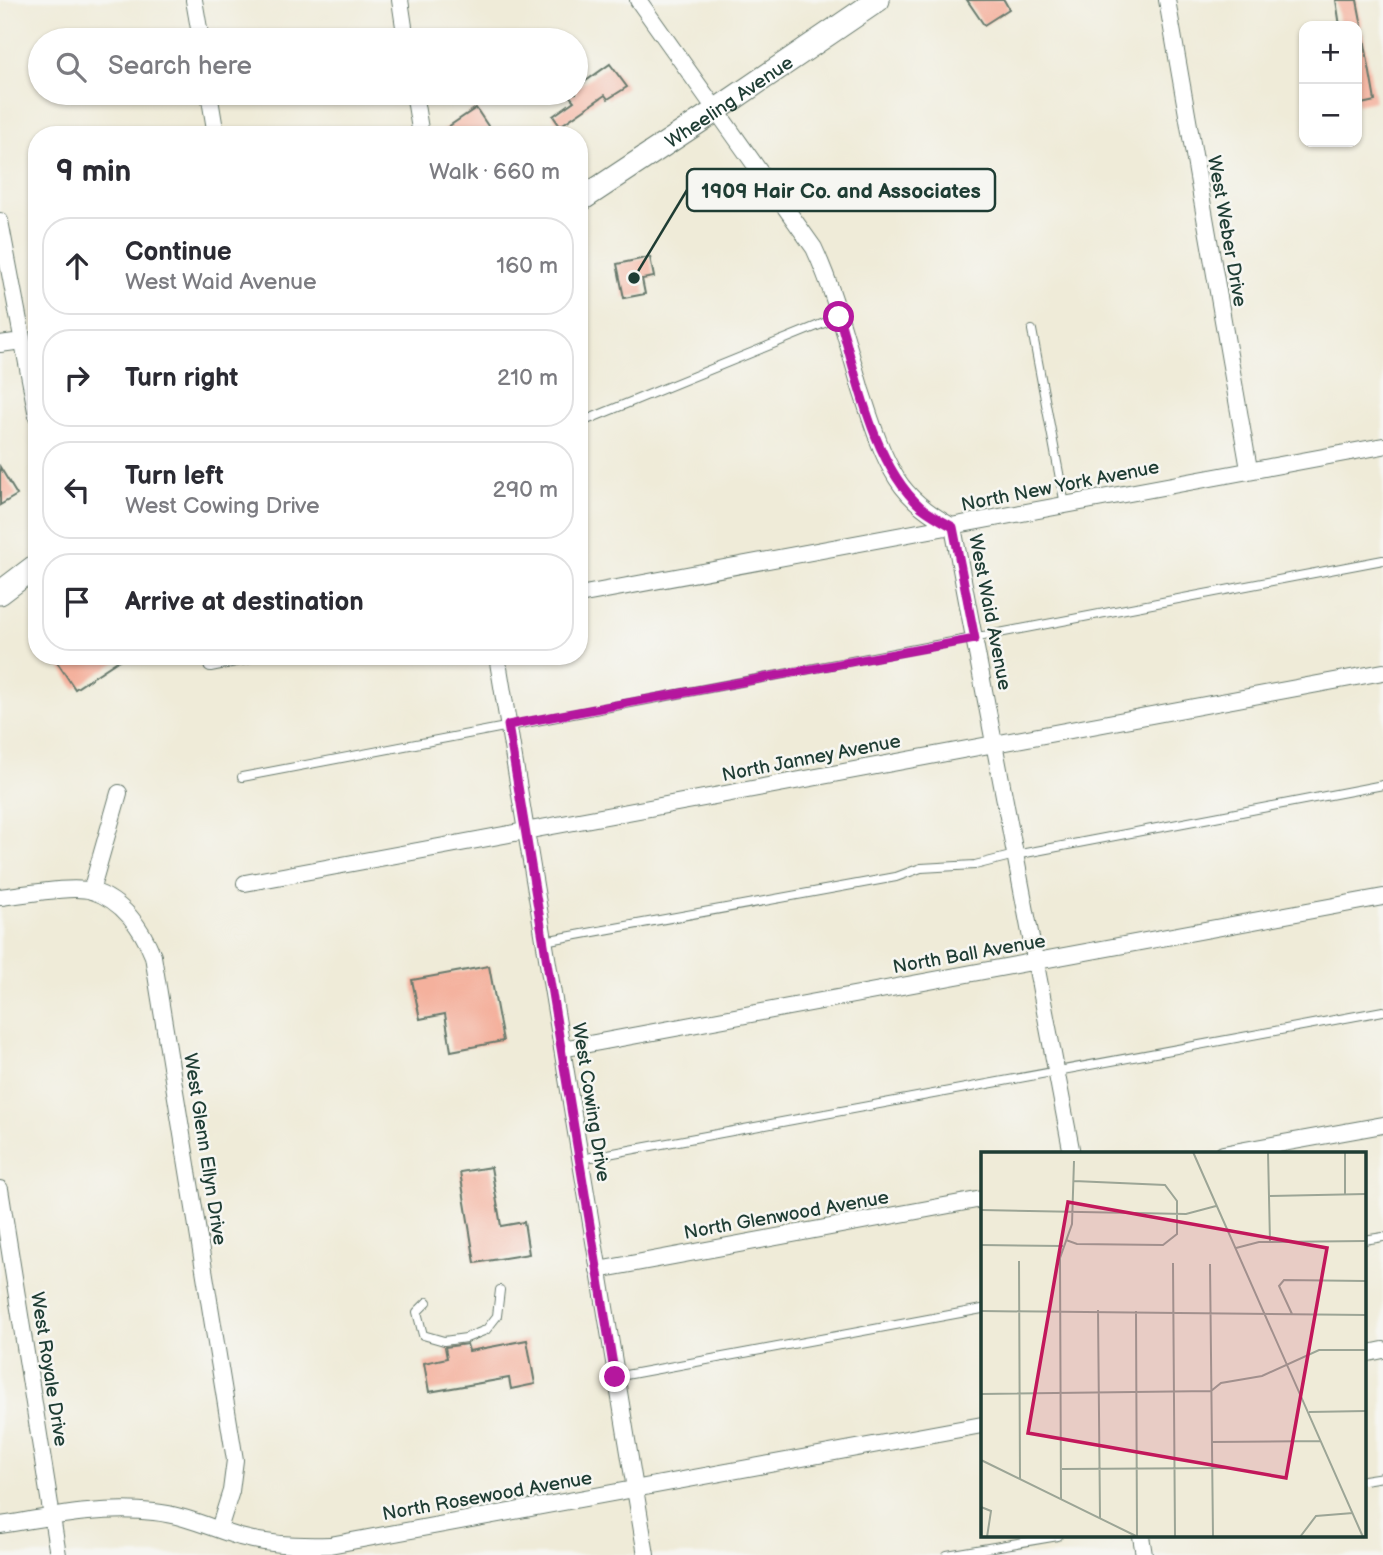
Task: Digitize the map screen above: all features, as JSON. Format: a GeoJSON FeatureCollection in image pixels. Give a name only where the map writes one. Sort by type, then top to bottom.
{"type":"FeatureCollection","features":[{"type":"Feature","properties":{"kind":"main road","name":"Wheeling Avenue"},"geometry":{"type":"LineString","coordinates":[[588,195],[878,0]]}},
{"type":"Feature","properties":{"kind":"main road"},"geometry":{"type":"LineString","coordinates":[[0,593],[28,572]]}},
{"type":"Feature","properties":{"kind":"street"},"geometry":{"type":"LineString","coordinates":[[194,0],[199,28]]}},
{"type":"Feature","properties":{"kind":"street"},"geometry":{"type":"LineString","coordinates":[[400,0],[404,28]]}},
{"type":"Feature","properties":{"kind":"street","name":"West Waid Avenue"},"geometry":{"type":"LineString","coordinates":[[638,0],[814,248],[825,271],[873,427],[897,479],[921,507],[953,527],[1072,1152]]}},
{"type":"Feature","properties":{"kind":"street","name":"West Weber Drive"},"geometry":{"type":"LineString","coordinates":[[1167,0],[1249,469]]}},
{"type":"Feature","properties":{"kind":"street"},"geometry":{"type":"LineString","coordinates":[[211,105],[214,126]]}},
{"type":"Feature","properties":{"kind":"street"},"geometry":{"type":"LineString","coordinates":[[416,105],[420,126]]}},
{"type":"Feature","properties":{"kind":"street"},"geometry":{"type":"LineString","coordinates":[[0,221],[28,371]]}},
{"type":"Feature","properties":{"kind":"street"},"geometry":{"type":"LineString","coordinates":[[0,344],[22,341]]}},
{"type":"Feature","properties":{"kind":"street","name":"North New York Avenue"},"geometry":{"type":"LineString","coordinates":[[588,593],[1383,446]]}},
{"type":"Feature","properties":{"kind":"street","name":"West Cowing Drive"},"geometry":{"type":"LineString","coordinates":[[498,665],[646,1555]]}},
{"type":"Feature","properties":{"kind":"street","name":"North Janney Avenue"},"geometry":{"type":"LineString","coordinates":[[246,883],[1383,671]]}},
{"type":"Feature","properties":{"kind":"street"},"geometry":{"type":"LineString","coordinates":[[0,897],[91,891],[119,793]]}},
{"type":"Feature","properties":{"kind":"street","name":"West Glenn Ellyn Drive"},"geometry":{"type":"LineString","coordinates":[[91,891],[119,906],[135,921],[148,942],[156,971],[235,1460],[231,1491],[219,1529]]}},
{"type":"Feature","properties":{"kind":"street","name":"North Ball Avenue"},"geometry":{"type":"LineString","coordinates":[[562,1049],[1383,897]]}},
{"type":"Feature","properties":{"kind":"street"},"geometry":{"type":"LineString","coordinates":[[1234,1152],[1383,1125]]}},
{"type":"Feature","properties":{"kind":"street","name":"West Royale Drive"},"geometry":{"type":"LineString","coordinates":[[0,1189],[58,1555]]}},
{"type":"Feature","properties":{"kind":"street","name":"North Glenwood Avenue"},"geometry":{"type":"LineString","coordinates":[[598,1270],[981,1199]]}},
{"type":"Feature","properties":{"kind":"street","name":"North Rosewood Avenue"},"geometry":{"type":"LineString","coordinates":[[0,1525],[79,1512],[122,1510],[186,1518],[219,1529],[256,1548],[330,1545],[981,1425]]}},
{"type":"Feature","properties":{"kind":"lane"},"geometry":{"type":"LineString","coordinates":[[588,419],[839,317]]}},
{"type":"Feature","properties":{"kind":"lane"},"geometry":{"type":"LineString","coordinates":[[1032,330],[1065,505]]}},
{"type":"Feature","properties":{"kind":"lane"},"geometry":{"type":"LineString","coordinates":[[242,777],[1383,560]]}},
{"type":"Feature","properties":{"kind":"lane"},"geometry":{"type":"LineString","coordinates":[[544,941],[896,877],[921,868],[975,865],[1015,855],[1383,785]]}},
{"type":"Feature","properties":{"kind":"lane"},"geometry":{"type":"LineString","coordinates":[[580,1159],[1383,1011]]}},
{"type":"Feature","properties":{"kind":"lane"},"geometry":{"type":"LineString","coordinates":[[427,1303],[416,1312],[423,1335],[444,1341],[466,1338],[485,1330],[497,1316],[500,1290]]}},
{"type":"Feature","properties":{"kind":"lane"},"geometry":{"type":"LineString","coordinates":[[615,1377],[981,1309]]}},
{"type":"Feature","properties":{"kind":"lane"},"geometry":{"type":"LineString","coordinates":[[947,1555],[1046,1538]]}},
{"type":"Feature","properties":{"kind":"building"},"geometry":{"type":"Polygon","coordinates":[[[967,0],[1004,0],[1009,9],[984,25],[967,0]]]}},
{"type":"Feature","properties":{"kind":"building"},"geometry":{"type":"Polygon","coordinates":[[[1336,0],[1357,0],[1361,21],[1339,21],[1336,0]]]}},
{"type":"Feature","properties":{"kind":"building"},"geometry":{"type":"Polygon","coordinates":[[[1362,33],[1375,101],[1362,104],[1362,84],[1362,33]]]}},
{"type":"Feature","properties":{"kind":"building"},"geometry":{"type":"Polygon","coordinates":[[[610,64],[627,87],[608,99],[605,95],[560,126],[553,116],[568,105],[588,105],[588,80],[610,64]]]}},
{"type":"Feature","properties":{"kind":"building"},"geometry":{"type":"Polygon","coordinates":[[[476,108],[488,126],[449,126],[476,108]]]}},
{"type":"Feature","properties":{"kind":"building"},"geometry":{"type":"Polygon","coordinates":[[[650,257],[654,277],[642,279],[645,294],[624,298],[617,264],[650,257]]]}},
{"type":"Feature","properties":{"kind":"building"},"geometry":{"type":"Polygon","coordinates":[[[0,467],[17,495],[0,505],[0,467]]]}},
{"type":"Feature","properties":{"kind":"building"},"geometry":{"type":"Polygon","coordinates":[[[59,665],[111,665],[75,689],[59,665]]]}},
{"type":"Feature","properties":{"kind":"building"},"geometry":{"type":"Polygon","coordinates":[[[489,966],[503,1041],[451,1051],[445,1014],[420,1019],[412,980],[489,966]]]}},
{"type":"Feature","properties":{"kind":"building"},"geometry":{"type":"Polygon","coordinates":[[[491,1167],[501,1226],[524,1222],[529,1254],[475,1263],[460,1172],[491,1167]]]}},
{"type":"Feature","properties":{"kind":"building"},"geometry":{"type":"Polygon","coordinates":[[[527,1340],[535,1384],[511,1389],[509,1378],[429,1392],[424,1363],[447,1358],[445,1347],[467,1344],[469,1351],[527,1340]]]}},
{"type":"Feature","properties":{"kind":"place","name":"1909 Hair Co. and Associates"},"geometry":{"type":"Point","coordinates":[634,278]}},
{"type":"Feature","properties":{"kind":"route"},"geometry":{"type":"LineString","coordinates":[[615,1377],[508,725],[975,639],[953,527],[921,507],[897,479],[880,445],[839,317]]}}]}
